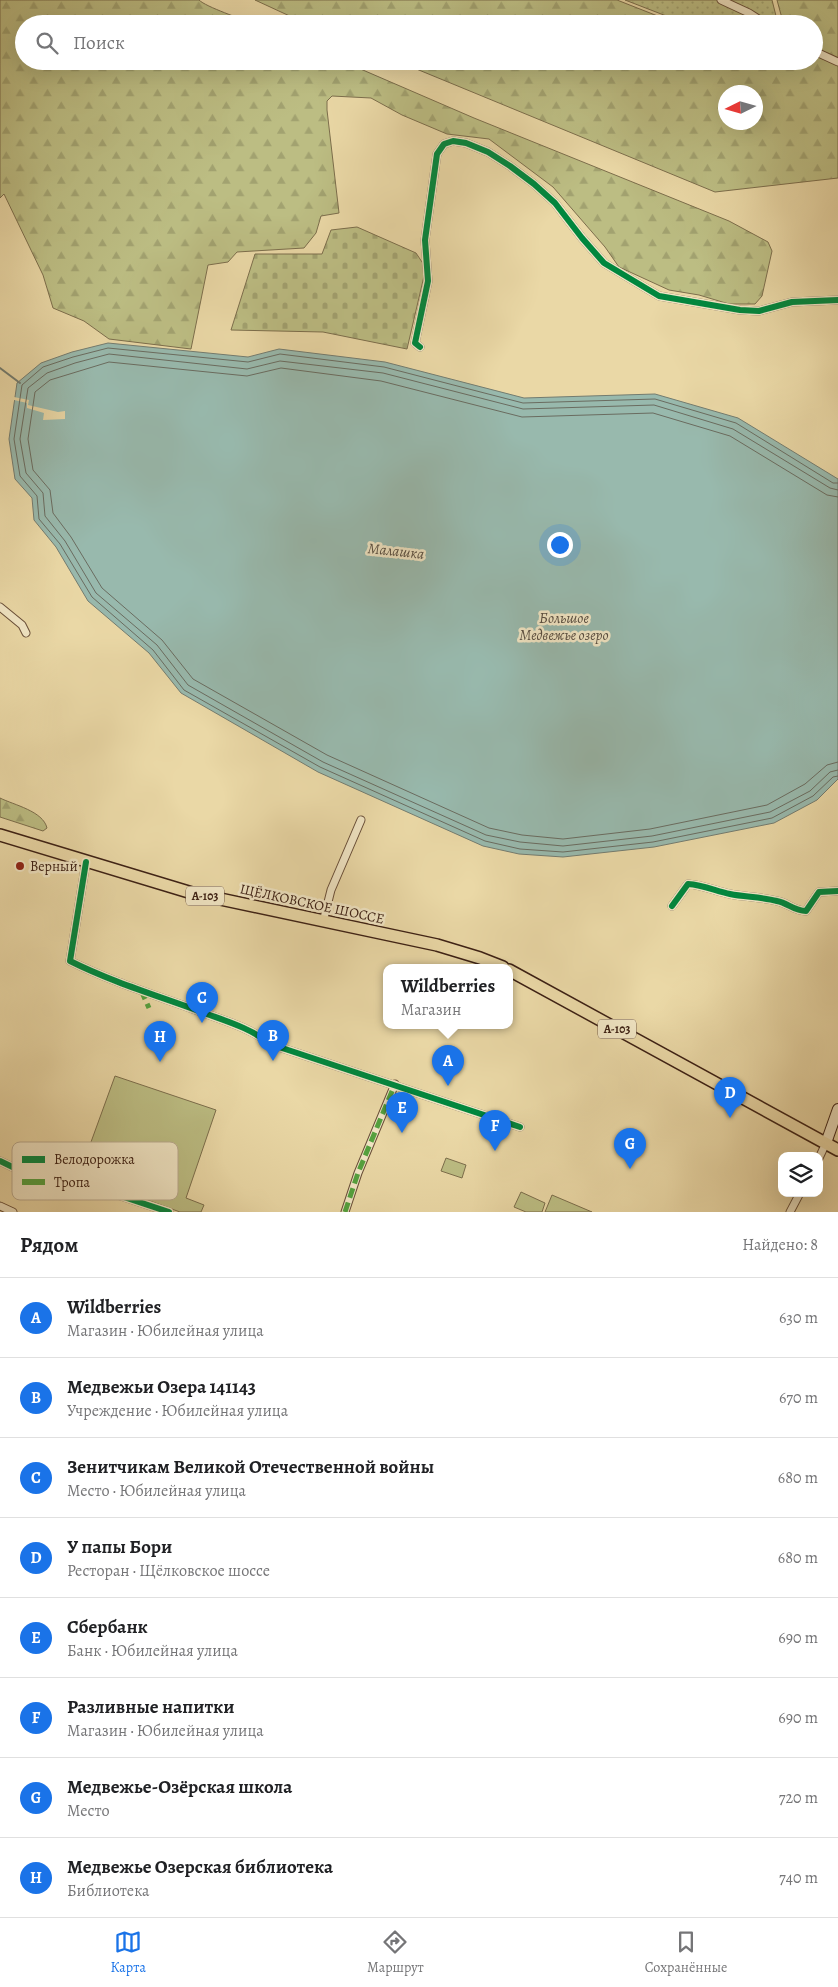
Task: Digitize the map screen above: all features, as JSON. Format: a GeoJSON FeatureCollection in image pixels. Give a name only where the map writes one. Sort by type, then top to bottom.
{"type":"FeatureCollection","features":[{"type":"Feature","properties":{"kind":"main road","name":"ЩЁЛКОВСКОЕ ШОССЕ"},"geometry":{"type":"LineString","coordinates":[[0,835],[192,893],[437,945],[495,964]]}},
{"type":"Feature","properties":{"kind":"main road","name":"А-103"},"geometry":{"type":"LineString","coordinates":[[513,972],[838,1150]]}},
{"type":"Feature","properties":{"kind":"main road"},"geometry":{"type":"LineString","coordinates":[[826,1143],[838,1109]]}},
{"type":"Feature","properties":{"kind":"street"},"geometry":{"type":"LineString","coordinates":[[721,0],[752,15]]}},
{"type":"Feature","properties":{"kind":"street"},"geometry":{"type":"LineString","coordinates":[[823,55],[838,62]]}},
{"type":"Feature","properties":{"kind":"street"},"geometry":{"type":"LineString","coordinates":[[420,347],[415,343],[428,281],[425,240],[437,154],[444,144],[453,142],[466,143],[488,152],[534,184],[555,203],[604,263],[659,296],[740,310],[759,311],[792,302],[838,300]]}},
{"type":"Feature","properties":{"kind":"street"},"geometry":{"type":"LineString","coordinates":[[0,607],[22,626],[26,633]]}},
{"type":"Feature","properties":{"kind":"street"},"geometry":{"type":"LineString","coordinates":[[322,922],[331,890],[361,820]]}},
{"type":"Feature","properties":{"kind":"street"},"geometry":{"type":"LineString","coordinates":[[86,862],[70,961],[140,990],[238,1026],[259,1035],[270,1044],[520,1127]]}},
{"type":"Feature","properties":{"kind":"street"},"geometry":{"type":"LineString","coordinates":[[672,906],[688,884],[701,885],[729,894],[778,901],[792,909],[801,911],[806,911],[819,892],[838,891]]}},
{"type":"Feature","properties":{"kind":"street"},"geometry":{"type":"LineString","coordinates":[[345,1212],[358,1173],[395,1084]]}},
{"type":"Feature","properties":{"kind":"street"},"geometry":{"type":"LineString","coordinates":[[822,1152],[826,1143]]}},
{"type":"Feature","properties":{"kind":"street"},"geometry":{"type":"LineString","coordinates":[[0,1161],[12,1167]]}},
{"type":"Feature","properties":{"kind":"street"},"geometry":{"type":"LineString","coordinates":[[790,1212],[798,1197]]}},
{"type":"Feature","properties":{"kind":"street"},"geometry":{"type":"LineString","coordinates":[[133,1200],[169,1212]]}},
{"type":"Feature","properties":{"kind":"street"},"geometry":{"type":"LineString","coordinates":[[0,1206],[13,1212]]}},
{"type":"Feature","properties":{"kind":"green space"},"geometry":{"type":"Polygon","coordinates":[[[0,0],[199,0],[231,15],[15,15],[15,70],[363,70],[474,118],[729,221],[768,242],[772,251],[762,296],[755,304],[729,304],[699,295],[669,290],[619,267],[605,247],[553,187],[489,139],[447,134],[402,115],[371,98],[332,96],[327,101],[327,110],[339,213],[321,216],[316,233],[304,248],[237,252],[228,262],[208,265],[191,349],[109,339],[84,321],[53,308],[43,275],[4,194],[0,198],[0,0]]]}},
{"type":"Feature","properties":{"kind":"green space"},"geometry":{"type":"Polygon","coordinates":[[[255,0],[617,0],[655,15],[288,15],[255,0]]]}},
{"type":"Feature","properties":{"kind":"green space"},"geometry":{"type":"Polygon","coordinates":[[[625,0],[772,0],[776,15],[664,15],[625,0]]]}},
{"type":"Feature","properties":{"kind":"green space"},"geometry":{"type":"Polygon","coordinates":[[[777,0],[838,0],[838,178],[715,192],[419,70],[823,70],[823,15],[781,15],[777,0]]]}},
{"type":"Feature","properties":{"kind":"green space"},"geometry":{"type":"Polygon","coordinates":[[[357,227],[416,253],[424,265],[424,276],[407,349],[323,332],[231,330],[255,254],[322,254],[331,230],[357,227]]]}},
{"type":"Feature","properties":{"kind":"green space"},"geometry":{"type":"Polygon","coordinates":[[[0,798],[34,813],[40,817],[47,828],[43,831],[0,817],[0,798]]]}},
{"type":"Feature","properties":{"kind":"green space"},"geometry":{"type":"Polygon","coordinates":[[[115,1076],[216,1110],[186,1198],[204,1205],[201,1212],[180,1212],[147,1200],[178,1200],[178,1142],[91,1142],[115,1076]]]}},
{"type":"Feature","properties":{"kind":"green space"},"geometry":{"type":"Polygon","coordinates":[[[446,1158],[466,1165],[462,1178],[441,1171],[446,1158]]]}},
{"type":"Feature","properties":{"kind":"green space"},"geometry":{"type":"Polygon","coordinates":[[[521,1192],[545,1203],[542,1212],[526,1212],[514,1207],[521,1192]]]}},
{"type":"Feature","properties":{"kind":"green space"},"geometry":{"type":"Polygon","coordinates":[[[552,1195],[592,1212],[545,1212],[552,1195]]]}},
{"type":"Feature","properties":{"kind":"water","name":"Большое Медвежье озеро"},"geometry":{"type":"Polygon","coordinates":[[[108,343],[248,357],[279,349],[385,362],[524,398],[655,394],[738,418],[838,479],[838,779],[817,800],[774,823],[654,847],[563,857],[519,854],[483,846],[318,772],[181,693],[149,653],[88,601],[56,547],[34,520],[32,498],[15,479],[9,439],[17,383],[41,363],[72,352],[108,343]]]}},
{"type":"Feature","properties":{"kind":"pier"},"geometry":{"type":"Polygon","coordinates":[[[13,392],[14,397],[29,400],[28,405],[58,412],[65,411],[65,419],[43,420],[44,413],[27,408],[27,403],[14,400],[12,404],[13,392]]]}},
{"type":"Feature","properties":{"kind":"waterway","name":"Малашка"},"geometry":{"type":"LineString","coordinates":[[0,368],[20,383]]}},
{"type":"Feature","properties":{"kind":"marked path"},"geometry":{"type":"LineString","coordinates":[[141,990],[149,1008]]}},
{"type":"Feature","properties":{"kind":"marked path"},"geometry":{"type":"LineString","coordinates":[[345,1212],[358,1173],[395,1084]]}},
{"type":"Feature","properties":{"kind":"cycle path"},"geometry":{"type":"LineString","coordinates":[[420,347],[415,343],[428,281],[425,240],[437,154],[444,144],[453,141],[466,143],[488,152],[534,184],[555,203],[604,263],[659,296],[740,310],[759,311],[792,302],[838,300]]}},
{"type":"Feature","properties":{"kind":"cycle path"},"geometry":{"type":"LineString","coordinates":[[86,862],[70,961],[121,983],[240,1026],[270,1044],[520,1127]]}},
{"type":"Feature","properties":{"kind":"cycle path"},"geometry":{"type":"LineString","coordinates":[[672,906],[688,884],[730,894],[781,902],[798,910],[806,911],[819,892],[838,891]]}},
{"type":"Feature","properties":{"kind":"cycle path"},"geometry":{"type":"LineString","coordinates":[[0,1161],[12,1167]]}},
{"type":"Feature","properties":{"kind":"cycle path"},"geometry":{"type":"LineString","coordinates":[[133,1200],[169,1212]]}},
{"type":"Feature","properties":{"kind":"place","name":"Верный"},"geometry":{"type":"Point","coordinates":[20,866]}},
{"type":"Feature","properties":{"kind":"place","name":"Зенитчикам Великой Отечественной войны"},"geometry":{"type":"Point","coordinates":[202,1023]}},
{"type":"Feature","properties":{"kind":"place","name":"Медвежьи Озера 141143"},"geometry":{"type":"Point","coordinates":[273,1061]}},
{"type":"Feature","properties":{"kind":"place","name":"Медвежье Озерская библиотека"},"geometry":{"type":"Point","coordinates":[160,1062]}},
{"type":"Feature","properties":{"kind":"place","name":"Wildberries"},"geometry":{"type":"Point","coordinates":[448,1086]}},
{"type":"Feature","properties":{"kind":"place","name":"У папы Бори"},"geometry":{"type":"Point","coordinates":[730,1118]}},
{"type":"Feature","properties":{"kind":"place","name":"Сбербанк"},"geometry":{"type":"Point","coordinates":[402,1133]}},
{"type":"Feature","properties":{"kind":"place","name":"Разливные напитки"},"geometry":{"type":"Point","coordinates":[495,1151]}},
{"type":"Feature","properties":{"kind":"place","name":"Медвежье-Озёрская школа"},"geometry":{"type":"Point","coordinates":[630,1169]}}]}
